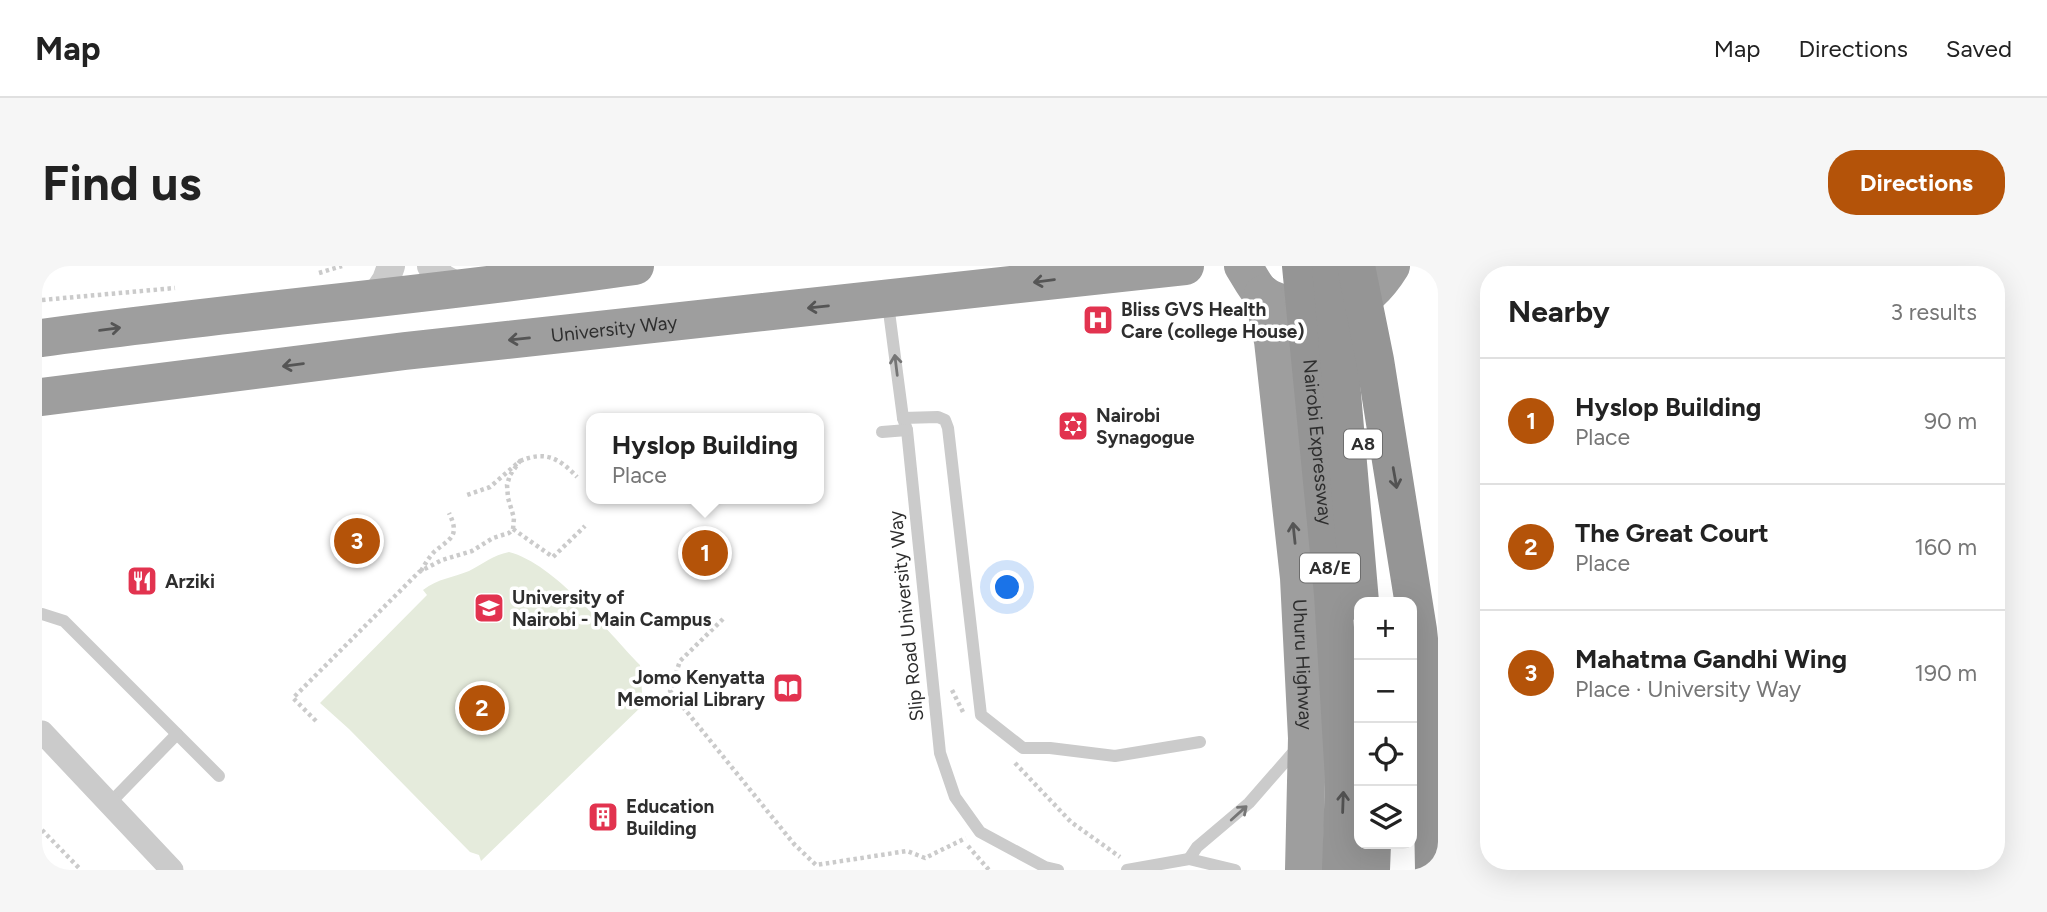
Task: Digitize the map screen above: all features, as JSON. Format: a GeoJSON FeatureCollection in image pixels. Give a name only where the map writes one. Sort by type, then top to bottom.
{"type":"FeatureCollection","features":[{"type":"Feature","properties":{"kind":"highway"},"geometry":{"type":"LineString","coordinates":[[42,338],[174,320],[383,282],[635,266]]}},
{"type":"Feature","properties":{"kind":"highway","name":"University Way"},"geometry":{"type":"LineString","coordinates":[[42,397],[419,350],[1185,266]]}},
{"type":"Feature","properties":{"kind":"highway","name":"Nairobi Expressway"},"geometry":{"type":"LineString","coordinates":[[1301,266],[1335,620],[1344,780],[1340,870]]}},
{"type":"Feature","properties":{"kind":"highway","name":"Nairobi Expressway"},"geometry":{"type":"LineString","coordinates":[[1331,266],[1360,597]]}},
{"type":"Feature","properties":{"kind":"highway"},"geometry":{"type":"LineString","coordinates":[[1253,280],[1302,313],[1329,313],[1355,304],[1382,271]]}},
{"type":"Feature","properties":{"kind":"highway"},"geometry":{"type":"LineString","coordinates":[[1382,271],[1375,360],[1418,630],[1432,759],[1434,870]]}},
{"type":"Feature","properties":{"kind":"highway","name":"A8"},"geometry":{"type":"LineString","coordinates":[[1375,597],[1360,411],[1360,346],[1382,271]]}},
{"type":"Feature","properties":{"kind":"highway","name":"Uhuru Highway"},"geometry":{"type":"LineString","coordinates":[[1253,280],[1273,341],[1299,578],[1307,738],[1304,870]]}},
{"type":"Feature","properties":{"kind":"highway"},"geometry":{"type":"LineString","coordinates":[[1371,870],[1372,849]]}},
{"type":"Feature","properties":{"kind":"highway"},"geometry":{"type":"LineString","coordinates":[[1385,849],[1386,870]]}},
{"type":"Feature","properties":{"kind":"street"},"geometry":{"type":"LineString","coordinates":[[42,732],[172,870]]}},
{"type":"Feature","properties":{"kind":"lane","name":"Slip Road University Way"},"geometry":{"type":"LineString","coordinates":[[887,299],[905,424],[940,753],[955,797],[980,832],[1049,869]]}},
{"type":"Feature","properties":{"kind":"lane"},"geometry":{"type":"LineString","coordinates":[[882,432],[938,417],[945,420],[948,428],[981,715],[1023,748],[1050,748],[1115,756],[1200,742]]}},
{"type":"Feature","properties":{"kind":"lane"},"geometry":{"type":"LineString","coordinates":[[42,614],[64,621],[219,776]]}},
{"type":"Feature","properties":{"kind":"lane"},"geometry":{"type":"LineString","coordinates":[[110,803],[177,734]]}},
{"type":"Feature","properties":{"kind":"lane"},"geometry":{"type":"LineString","coordinates":[[1189,859],[1197,847],[1249,803],[1307,738]]}},
{"type":"Feature","properties":{"kind":"lane"},"geometry":{"type":"LineString","coordinates":[[1127,870],[1189,859],[1235,870]]}},
{"type":"Feature","properties":{"kind":"path"},"geometry":{"type":"LineString","coordinates":[[310,275],[342,266]]}},
{"type":"Feature","properties":{"kind":"path"},"geometry":{"type":"LineString","coordinates":[[42,300],[185,287]]}},
{"type":"Feature","properties":{"kind":"path"},"geometry":{"type":"LineString","coordinates":[[467,495],[490,487],[520,461],[537,457],[559,460],[577,477]]}},
{"type":"Feature","properties":{"kind":"path"},"geometry":{"type":"LineString","coordinates":[[419,572],[442,559],[481,547],[513,529],[514,518],[507,485],[510,475],[520,461]]}},
{"type":"Feature","properties":{"kind":"path"},"geometry":{"type":"LineString","coordinates":[[316,721],[293,698],[419,572],[431,556],[452,538],[454,529],[449,513]]}},
{"type":"Feature","properties":{"kind":"path"},"geometry":{"type":"LineString","coordinates":[[513,529],[553,557],[585,526]]}},
{"type":"Feature","properties":{"kind":"path"},"geometry":{"type":"LineString","coordinates":[[723,619],[680,661],[670,691],[794,844],[816,865],[907,851],[925,858],[980,832]]}},
{"type":"Feature","properties":{"kind":"path"},"geometry":{"type":"LineString","coordinates":[[42,830],[81,870]]}},
{"type":"Feature","properties":{"kind":"path"},"geometry":{"type":"LineString","coordinates":[[963,840],[989,870]]}},
{"type":"Feature","properties":{"kind":"green space"},"geometry":{"type":"Polygon","coordinates":[[[509,552],[526,559],[562,584],[640,665],[643,705],[481,861],[479,855],[470,852],[320,703],[427,595],[423,590],[509,552]]]}},
{"type":"Feature","properties":{"kind":"place","name":"Bliss GVS Health Care (college House)"},"geometry":{"type":"Point","coordinates":[1098,320]}},
{"type":"Feature","properties":{"kind":"place","name":"Nairobi Synagogue"},"geometry":{"type":"Point","coordinates":[1073,426]}},
{"type":"Feature","properties":{"kind":"place","name":"Mahatma Gandhi Wing"},"geometry":{"type":"Point","coordinates":[357,541]}},
{"type":"Feature","properties":{"kind":"place","name":"Hyslop Building"},"geometry":{"type":"Point","coordinates":[705,553]}},
{"type":"Feature","properties":{"kind":"place","name":"Arziki"},"geometry":{"type":"Point","coordinates":[142,581]}},
{"type":"Feature","properties":{"kind":"place","name":"University of Nairobi - Main Campus"},"geometry":{"type":"Point","coordinates":[489,608]}},
{"type":"Feature","properties":{"kind":"place","name":"Jomo Kenyatta Memorial Library"},"geometry":{"type":"Point","coordinates":[788,688]}},
{"type":"Feature","properties":{"kind":"place","name":"The Great Court"},"geometry":{"type":"Point","coordinates":[482,708]}},
{"type":"Feature","properties":{"kind":"place","name":"Education Building"},"geometry":{"type":"Point","coordinates":[603,817]}}]}
